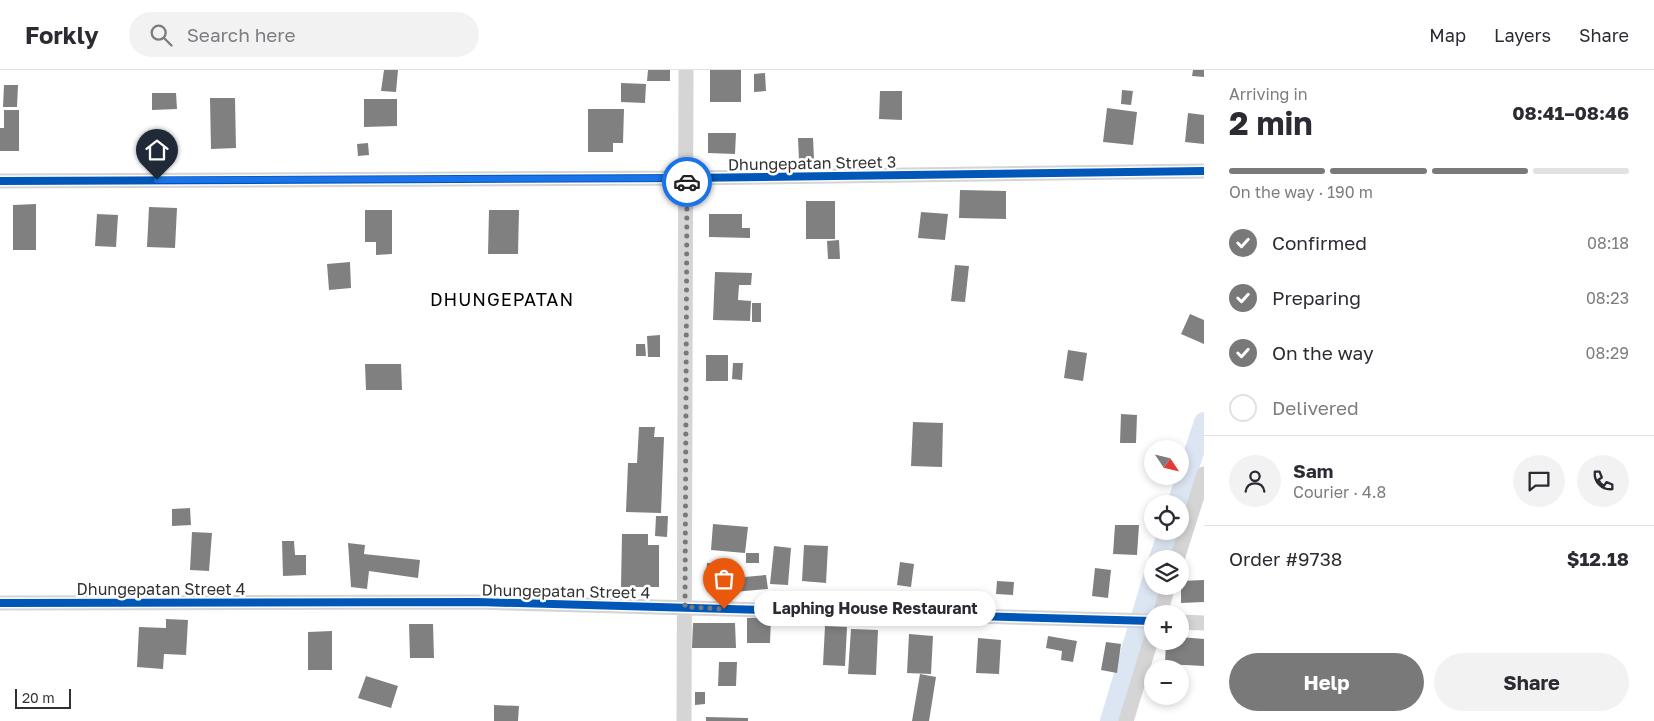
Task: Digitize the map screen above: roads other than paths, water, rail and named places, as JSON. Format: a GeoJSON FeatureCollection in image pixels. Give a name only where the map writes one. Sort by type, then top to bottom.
{"type":"FeatureCollection","features":[{"type":"Feature","properties":{"kind":"street"},"geometry":{"type":"LineString","coordinates":[[684,721],[686,70]]}},
{"type":"Feature","properties":{"kind":"street","name":"Dhungepatan Street 3"},"geometry":{"type":"LineString","coordinates":[[0,181],[687,178],[1204,171]]}},
{"type":"Feature","properties":{"kind":"street"},"geometry":{"type":"LineString","coordinates":[[1180,550],[1204,474]]}},
{"type":"Feature","properties":{"kind":"street","name":"Dhungepatan Street 4"},"geometry":{"type":"LineString","coordinates":[[0,603],[477,602],[1144,620]]}},
{"type":"Feature","properties":{"kind":"street"},"geometry":{"type":"LineString","coordinates":[[1189,622],[1204,622]]}},
{"type":"Feature","properties":{"kind":"street"},"geometry":{"type":"LineString","coordinates":[[1126,721],[1148,650]]}},
{"type":"Feature","properties":{"kind":"waterway"},"geometry":{"type":"LineString","coordinates":[[1180,495],[1204,422]]}},
{"type":"Feature","properties":{"kind":"waterway"},"geometry":{"type":"LineString","coordinates":[[1162,550],[1165,540]]}},
{"type":"Feature","properties":{"kind":"waterway"},"geometry":{"type":"LineString","coordinates":[[1110,721],[1148,595]]}},
{"type":"Feature","properties":{"kind":"place","name":"Laphing House Restaurant"},"geometry":{"type":"Point","coordinates":[724,609]}},
{"type":"Feature","properties":{"kind":"district","name":"DHUNGEPATAN"},"geometry":{"type":"Point","coordinates":[502,299]}}]}
